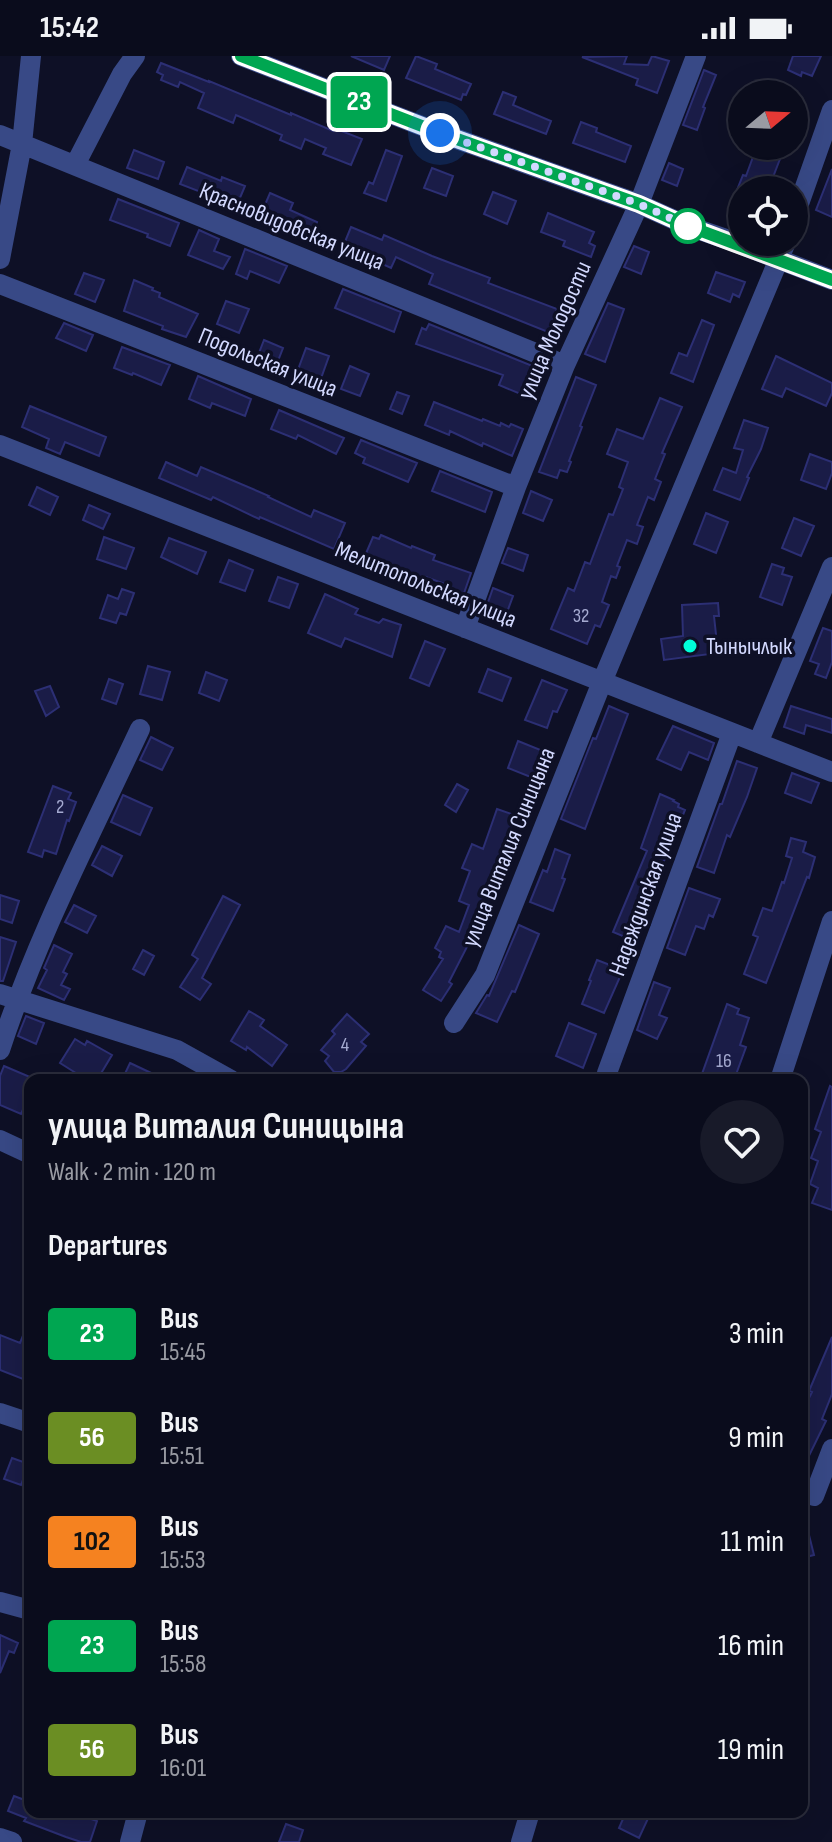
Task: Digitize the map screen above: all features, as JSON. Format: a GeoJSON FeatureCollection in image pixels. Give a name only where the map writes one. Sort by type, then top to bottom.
{"type":"FeatureCollection","features":[{"type":"Feature","properties":{"kind":"street"},"geometry":{"type":"LineString","coordinates":[[0,259],[22,144],[31,56]]}},
{"type":"Feature","properties":{"kind":"street"},"geometry":{"type":"LineString","coordinates":[[75,165],[122,74],[135,56]]}},
{"type":"Feature","properties":{"kind":"street","name":"улица Молодости"},"geometry":{"type":"LineString","coordinates":[[465,628],[516,487],[565,365],[639,204],[696,56]]}},
{"type":"Feature","properties":{"kind":"street"},"geometry":{"type":"LineString","coordinates":[[244,57],[440,133],[639,204],[688,226],[728,237]]}},
{"type":"Feature","properties":{"kind":"street"},"geometry":{"type":"LineString","coordinates":[[808,178],[832,110]]}},
{"type":"Feature","properties":{"kind":"street","name":"Красновидовская улица"},"geometry":{"type":"LineString","coordinates":[[0,135],[565,365]]}},
{"type":"Feature","properties":{"kind":"street","name":"улица Виталия Синицына"},"geometry":{"type":"LineString","coordinates":[[454,1023],[485,975],[602,682],[781,256]]}},
{"type":"Feature","properties":{"kind":"street"},"geometry":{"type":"LineString","coordinates":[[791,256],[832,280]]}},
{"type":"Feature","properties":{"kind":"street","name":"Подольская улица"},"geometry":{"type":"LineString","coordinates":[[0,284],[516,487]]}},
{"type":"Feature","properties":{"kind":"street","name":"Мелитопольская улица"},"geometry":{"type":"LineString","coordinates":[[0,445],[832,772]]}},
{"type":"Feature","properties":{"kind":"street"},"geometry":{"type":"LineString","coordinates":[[758,743],[832,567]]}},
{"type":"Feature","properties":{"kind":"street"},"geometry":{"type":"LineString","coordinates":[[0,1050],[8,996],[55,909],[140,729]]}},
{"type":"Feature","properties":{"kind":"street","name":"Надеждинская улица"},"geometry":{"type":"LineString","coordinates":[[607,1073],[732,733]]}},
{"type":"Feature","properties":{"kind":"street"},"geometry":{"type":"LineString","coordinates":[[782,1074],[832,921]]}},
{"type":"Feature","properties":{"kind":"street"},"geometry":{"type":"LineString","coordinates":[[8,996],[177,1050],[220,1074]]}},
{"type":"Feature","properties":{"kind":"street"},"geometry":{"type":"LineString","coordinates":[[0,1140],[24,1151]]}},
{"type":"Feature","properties":{"kind":"street"},"geometry":{"type":"LineString","coordinates":[[0,1413],[24,1421]]}},
{"type":"Feature","properties":{"kind":"street"},"geometry":{"type":"LineString","coordinates":[[814,1496],[832,1449]]}},
{"type":"Feature","properties":{"kind":"street"},"geometry":{"type":"LineString","coordinates":[[0,1602],[24,1608]]}},
{"type":"Feature","properties":{"kind":"street"},"geometry":{"type":"LineString","coordinates":[[130,1842],[136,1818]]}},
{"type":"Feature","properties":{"kind":"street"},"geometry":{"type":"LineString","coordinates":[[521,1842],[528,1818]]}},
{"type":"Feature","properties":{"kind":"street"},"geometry":{"type":"LineString","coordinates":[[0,1838],[12,1842]]}},
{"type":"Feature","properties":{"kind":"building"},"geometry":{"type":"Polygon","coordinates":[[[351,56],[390,56],[384,70],[351,56]]]}},
{"type":"Feature","properties":{"kind":"building"},"geometry":{"type":"Polygon","coordinates":[[[416,56],[437,64],[435,69],[471,84],[466,95],[463,94],[461,100],[406,78],[416,56]]]}},
{"type":"Feature","properties":{"kind":"building"},"geometry":{"type":"Polygon","coordinates":[[[627,56],[624,64],[648,65],[652,56],[669,61],[657,93],[636,85],[638,79],[582,57],[627,56]]]}},
{"type":"Feature","properties":{"kind":"building"},"geometry":{"type":"Polygon","coordinates":[[[793,56],[821,56],[812,76],[802,72],[801,76],[788,70],[793,56]]]}},
{"type":"Feature","properties":{"kind":"building"},"geometry":{"type":"Polygon","coordinates":[[[161,63],[333,131],[334,128],[362,139],[351,165],[323,154],[326,148],[305,139],[301,149],[280,140],[282,135],[236,115],[233,123],[198,108],[204,93],[180,82],[178,87],[161,80],[163,75],[157,72],[161,63]]]}},
{"type":"Feature","properties":{"kind":"building"},"geometry":{"type":"Polygon","coordinates":[[[704,70],[716,75],[697,130],[683,125],[704,70]]]}},
{"type":"Feature","properties":{"kind":"building"},"geometry":{"type":"Polygon","coordinates":[[[503,92],[516,97],[513,105],[551,121],[546,134],[494,114],[503,92]]]}},
{"type":"Feature","properties":{"kind":"building"},"geometry":{"type":"Polygon","coordinates":[[[581,122],[597,128],[596,132],[631,146],[625,162],[573,143],[581,122]]]}},
{"type":"Feature","properties":{"kind":"building"},"geometry":{"type":"Polygon","coordinates":[[[134,150],[164,162],[158,179],[127,168],[134,150]]]}},
{"type":"Feature","properties":{"kind":"building"},"geometry":{"type":"Polygon","coordinates":[[[386,150],[402,156],[386,201],[364,193],[369,182],[373,184],[386,150]]]}},
{"type":"Feature","properties":{"kind":"building"},"geometry":{"type":"Polygon","coordinates":[[[752,160],[780,160],[773,176],[746,176],[752,160]]]}},
{"type":"Feature","properties":{"kind":"building"},"geometry":{"type":"Polygon","coordinates":[[[669,163],[683,169],[677,186],[662,180],[669,163]]]}},
{"type":"Feature","properties":{"kind":"building"},"geometry":{"type":"Polygon","coordinates":[[[187,167],[221,181],[222,177],[245,186],[234,212],[212,203],[214,197],[180,184],[187,167]]]}},
{"type":"Feature","properties":{"kind":"building"},"geometry":{"type":"Polygon","coordinates":[[[432,168],[453,176],[446,196],[424,188],[432,168]]]}},
{"type":"Feature","properties":{"kind":"building"},"geometry":{"type":"Polygon","coordinates":[[[832,169],[832,217],[816,210],[832,169]]]}},
{"type":"Feature","properties":{"kind":"building"},"geometry":{"type":"Polygon","coordinates":[[[493,192],[516,201],[507,224],[484,214],[493,192]]]}},
{"type":"Feature","properties":{"kind":"building"},"geometry":{"type":"Polygon","coordinates":[[[270,193],[293,203],[290,210],[317,222],[312,236],[307,234],[305,238],[258,221],[270,193]]]}},
{"type":"Feature","properties":{"kind":"building"},"geometry":{"type":"Polygon","coordinates":[[[118,199],[179,223],[170,246],[110,220],[118,199]]]}},
{"type":"Feature","properties":{"kind":"building"},"geometry":{"type":"Polygon","coordinates":[[[548,213],[594,232],[589,243],[595,246],[591,257],[563,246],[565,241],[541,232],[548,213]]]}},
{"type":"Feature","properties":{"kind":"building"},"geometry":{"type":"Polygon","coordinates":[[[351,227],[382,240],[384,235],[490,278],[488,283],[557,309],[548,332],[429,284],[433,274],[396,257],[391,268],[342,249],[351,227]]]}},
{"type":"Feature","properties":{"kind":"building"},"geometry":{"type":"Polygon","coordinates":[[[199,230],[219,239],[214,251],[230,257],[223,269],[188,255],[199,230]]]}},
{"type":"Feature","properties":{"kind":"building"},"geometry":{"type":"Polygon","coordinates":[[[634,246],[649,252],[641,274],[624,267],[634,246]]]}},
{"type":"Feature","properties":{"kind":"building"},"geometry":{"type":"Polygon","coordinates":[[[245,249],[287,266],[279,283],[250,271],[247,279],[236,274],[245,249]]]}},
{"type":"Feature","properties":{"kind":"building"},"geometry":{"type":"Polygon","coordinates":[[[716,272],[745,282],[739,297],[733,294],[730,302],[708,293],[716,272]]]}},
{"type":"Feature","properties":{"kind":"building"},"geometry":{"type":"Polygon","coordinates":[[[84,273],[104,280],[95,302],[75,294],[84,273]]]}},
{"type":"Feature","properties":{"kind":"building"},"geometry":{"type":"Polygon","coordinates":[[[134,280],[153,288],[160,293],[159,297],[198,314],[186,337],[124,311],[134,280]]]}},
{"type":"Feature","properties":{"kind":"building"},"geometry":{"type":"Polygon","coordinates":[[[343,289],[401,312],[394,332],[335,308],[343,289]]]}},
{"type":"Feature","properties":{"kind":"building"},"geometry":{"type":"Polygon","coordinates":[[[226,301],[249,309],[239,333],[217,324],[226,301]]]}},
{"type":"Feature","properties":{"kind":"building"},"geometry":{"type":"Polygon","coordinates":[[[608,303],[624,309],[605,362],[585,354],[608,303]]]}},
{"type":"Feature","properties":{"kind":"building"},"geometry":{"type":"Polygon","coordinates":[[[702,320],[714,325],[693,382],[671,373],[679,353],[687,356],[702,320]]]}},
{"type":"Feature","properties":{"kind":"building"},"geometry":{"type":"Polygon","coordinates":[[[64,323],[93,335],[86,351],[56,338],[64,323]]]}},
{"type":"Feature","properties":{"kind":"building"},"geometry":{"type":"Polygon","coordinates":[[[429,324],[535,367],[523,395],[499,385],[503,375],[416,344],[422,328],[426,330],[429,324]]]}},
{"type":"Feature","properties":{"kind":"building"},"geometry":{"type":"Polygon","coordinates":[[[264,340],[283,348],[276,366],[257,358],[264,340]]]}},
{"type":"Feature","properties":{"kind":"building"},"geometry":{"type":"Polygon","coordinates":[[[122,347],[170,365],[161,385],[114,368],[122,347]]]}},
{"type":"Feature","properties":{"kind":"building"},"geometry":{"type":"Polygon","coordinates":[[[306,348],[329,356],[319,384],[296,375],[306,348]]]}},
{"type":"Feature","properties":{"kind":"building"},"geometry":{"type":"Polygon","coordinates":[[[776,356],[832,383],[832,393],[826,406],[786,388],[782,397],[762,389],[776,356]]]}},
{"type":"Feature","properties":{"kind":"building"},"geometry":{"type":"Polygon","coordinates":[[[350,366],[369,374],[360,396],[341,389],[350,366]]]}},
{"type":"Feature","properties":{"kind":"building"},"geometry":{"type":"Polygon","coordinates":[[[198,376],[251,399],[245,416],[212,403],[210,408],[189,399],[198,376]]]}},
{"type":"Feature","properties":{"kind":"building"},"geometry":{"type":"Polygon","coordinates":[[[576,377],[596,385],[567,472],[560,470],[557,478],[539,472],[576,377]]]}},
{"type":"Feature","properties":{"kind":"building"},"geometry":{"type":"Polygon","coordinates":[[[397,392],[409,396],[402,414],[390,409],[397,392]]]}},
{"type":"Feature","properties":{"kind":"building"},"geometry":{"type":"Polygon","coordinates":[[[660,398],[682,407],[662,453],[665,454],[655,479],[661,482],[654,500],[648,497],[637,525],[643,527],[637,544],[627,540],[616,578],[611,576],[602,602],[609,605],[600,627],[595,625],[587,644],[551,629],[568,588],[574,591],[585,562],[590,564],[609,514],[613,515],[623,489],[619,487],[628,462],[607,454],[617,429],[643,439],[660,398]]]}},
{"type":"Feature","properties":{"kind":"building"},"geometry":{"type":"Polygon","coordinates":[[[434,402],[482,421],[509,427],[511,424],[523,429],[512,456],[450,431],[449,435],[425,425],[434,402]]]}},
{"type":"Feature","properties":{"kind":"building"},"geometry":{"type":"Polygon","coordinates":[[[30,406],[106,437],[99,456],[65,442],[60,454],[46,448],[49,439],[22,427],[30,406]]]}},
{"type":"Feature","properties":{"kind":"building"},"geometry":{"type":"Polygon","coordinates":[[[279,410],[344,438],[336,454],[298,435],[296,439],[271,429],[279,410]]]}},
{"type":"Feature","properties":{"kind":"building"},"geometry":{"type":"Polygon","coordinates":[[[744,420],[768,428],[740,500],[714,490],[723,468],[736,473],[743,450],[734,448],[744,420]]]}},
{"type":"Feature","properties":{"kind":"building"},"geometry":{"type":"Polygon","coordinates":[[[361,440],[417,463],[408,482],[363,463],[365,458],[355,453],[361,440]]]}},
{"type":"Feature","properties":{"kind":"building"},"geometry":{"type":"Polygon","coordinates":[[[810,454],[832,462],[826,489],[801,480],[810,454]]]}},
{"type":"Feature","properties":{"kind":"building"},"geometry":{"type":"Polygon","coordinates":[[[166,462],[197,476],[201,467],[311,517],[314,510],[345,523],[334,549],[213,497],[211,500],[159,478],[166,462]]]}},
{"type":"Feature","properties":{"kind":"building"},"geometry":{"type":"Polygon","coordinates":[[[440,471],[492,492],[485,512],[432,491],[440,471]]]}},
{"type":"Feature","properties":{"kind":"building"},"geometry":{"type":"Polygon","coordinates":[[[37,487],[58,497],[50,515],[29,505],[37,487]]]}},
{"type":"Feature","properties":{"kind":"building"},"geometry":{"type":"Polygon","coordinates":[[[531,491],[552,500],[543,521],[523,513],[531,491]]]}},
{"type":"Feature","properties":{"kind":"building"},"geometry":{"type":"Polygon","coordinates":[[[89,505],[110,514],[103,529],[83,520],[89,505]]]}},
{"type":"Feature","properties":{"kind":"building"},"geometry":{"type":"Polygon","coordinates":[[[706,513],[728,522],[716,553],[694,544],[706,513]]]}},
{"type":"Feature","properties":{"kind":"building"},"geometry":{"type":"Polygon","coordinates":[[[794,518],[814,526],[801,556],[782,548],[794,518]]]}},
{"type":"Feature","properties":{"kind":"building"},"geometry":{"type":"Polygon","coordinates":[[[381,535],[435,555],[433,560],[471,573],[463,596],[446,591],[448,585],[426,577],[424,582],[364,558],[373,537],[379,539],[381,535]]]}},
{"type":"Feature","properties":{"kind":"building"},"geometry":{"type":"Polygon","coordinates":[[[104,537],[134,548],[126,569],[97,559],[104,537]]]}},
{"type":"Feature","properties":{"kind":"building"},"geometry":{"type":"Polygon","coordinates":[[[169,538],[206,552],[197,574],[161,557],[169,538]]]}},
{"type":"Feature","properties":{"kind":"building"},"geometry":{"type":"Polygon","coordinates":[[[508,548],[528,555],[523,571],[502,563],[508,548]]]}},
{"type":"Feature","properties":{"kind":"building"},"geometry":{"type":"Polygon","coordinates":[[[229,560],[253,570],[245,591],[220,582],[229,560]]]}},
{"type":"Feature","properties":{"kind":"building"},"geometry":{"type":"Polygon","coordinates":[[[772,564],[784,568],[782,574],[792,577],[782,605],[760,597],[772,564]]]}},
{"type":"Feature","properties":{"kind":"building"},"geometry":{"type":"Polygon","coordinates":[[[278,577],[298,584],[289,608],[269,601],[278,577]]]}},
{"type":"Feature","properties":{"kind":"building"},"geometry":{"type":"Polygon","coordinates":[[[493,588],[513,596],[506,615],[486,608],[493,588]]]}},
{"type":"Feature","properties":{"kind":"building"},"geometry":{"type":"Polygon","coordinates":[[[122,589],[134,593],[126,615],[120,613],[116,623],[100,618],[108,595],[118,599],[122,589]]]}},
{"type":"Feature","properties":{"kind":"building"},"geometry":{"type":"Polygon","coordinates":[[[325,594],[358,609],[355,614],[379,623],[383,619],[401,625],[392,657],[345,638],[341,647],[308,633],[325,594]]]}},
{"type":"Feature","properties":{"kind":"building"},"geometry":{"type":"Polygon","coordinates":[[[718,603],[719,616],[714,616],[718,653],[664,660],[661,639],[683,636],[682,605],[718,603]]]}},
{"type":"Feature","properties":{"kind":"building"},"geometry":{"type":"Polygon","coordinates":[[[823,628],[832,631],[832,662],[826,678],[815,674],[819,664],[810,661],[823,628]]]}},
{"type":"Feature","properties":{"kind":"building"},"geometry":{"type":"Polygon","coordinates":[[[425,641],[445,649],[429,686],[410,678],[425,641]]]}},
{"type":"Feature","properties":{"kind":"building"},"geometry":{"type":"Polygon","coordinates":[[[148,666],[170,672],[162,700],[140,694],[148,666]]]}},
{"type":"Feature","properties":{"kind":"building"},"geometry":{"type":"Polygon","coordinates":[[[488,669],[511,678],[502,701],[479,692],[488,669]]]}},
{"type":"Feature","properties":{"kind":"building"},"geometry":{"type":"Polygon","coordinates":[[[206,672],[227,680],[219,701],[199,693],[206,672]]]}},
{"type":"Feature","properties":{"kind":"building"},"geometry":{"type":"Polygon","coordinates":[[[109,679],[123,684],[116,704],[102,699],[109,679]]]}},
{"type":"Feature","properties":{"kind":"building"},"geometry":{"type":"Polygon","coordinates":[[[542,680],[567,690],[557,712],[553,711],[547,728],[525,720],[542,680]]]}},
{"type":"Feature","properties":{"kind":"building"},"geometry":{"type":"Polygon","coordinates":[[[50,686],[59,707],[46,716],[35,691],[50,686]]]}},
{"type":"Feature","properties":{"kind":"building"},"geometry":{"type":"Polygon","coordinates":[[[609,706],[628,714],[585,829],[561,819],[609,706]]]}},
{"type":"Feature","properties":{"kind":"building"},"geometry":{"type":"Polygon","coordinates":[[[791,706],[832,719],[832,733],[806,725],[804,734],[784,727],[791,706]]]}},
{"type":"Feature","properties":{"kind":"building"},"geometry":{"type":"Polygon","coordinates":[[[673,726],[714,743],[708,760],[689,752],[681,770],[657,759],[673,726]]]}},
{"type":"Feature","properties":{"kind":"building"},"geometry":{"type":"Polygon","coordinates":[[[151,737],[173,748],[162,770],[140,760],[151,737]]]}},
{"type":"Feature","properties":{"kind":"building"},"geometry":{"type":"Polygon","coordinates":[[[518,741],[543,751],[533,778],[508,768],[518,741]]]}},
{"type":"Feature","properties":{"kind":"building"},"geometry":{"type":"Polygon","coordinates":[[[737,761],[757,768],[714,873],[697,867],[737,761]]]}},
{"type":"Feature","properties":{"kind":"building"},"geometry":{"type":"Polygon","coordinates":[[[792,773],[819,783],[811,803],[785,793],[792,773]]]}},
{"type":"Feature","properties":{"kind":"building"},"geometry":{"type":"Polygon","coordinates":[[[457,784],[468,790],[456,812],[445,805],[457,784]]]}},
{"type":"Feature","properties":{"kind":"building"},"geometry":{"type":"Polygon","coordinates":[[[53,786],[71,793],[68,799],[76,802],[56,854],[44,850],[42,857],[28,852],[53,786]]]}},
{"type":"Feature","properties":{"kind":"building"},"geometry":{"type":"Polygon","coordinates":[[[660,794],[674,800],[678,807],[685,810],[659,873],[637,942],[613,932],[647,851],[641,848],[660,794]]]}},
{"type":"Feature","properties":{"kind":"building"},"geometry":{"type":"Polygon","coordinates":[[[123,795],[152,808],[140,835],[111,822],[123,795]]]}},
{"type":"Feature","properties":{"kind":"building"},"geometry":{"type":"Polygon","coordinates":[[[497,809],[517,816],[471,939],[449,982],[452,984],[441,1001],[423,990],[443,959],[439,957],[441,952],[435,948],[446,926],[459,932],[469,905],[459,901],[470,871],[462,868],[472,844],[483,849],[497,809]]]}},
{"type":"Feature","properties":{"kind":"building"},"geometry":{"type":"Polygon","coordinates":[[[791,838],[806,842],[803,852],[815,857],[766,983],[744,974],[758,937],[753,935],[763,908],[772,911],[784,883],[792,858],[786,856],[791,838]]]}},
{"type":"Feature","properties":{"kind":"building"},"geometry":{"type":"Polygon","coordinates":[[[102,846],[122,856],[112,876],[92,865],[102,846]]]}},
{"type":"Feature","properties":{"kind":"building"},"geometry":{"type":"Polygon","coordinates":[[[555,849],[570,855],[553,911],[530,902],[543,870],[547,872],[555,849]]]}},
{"type":"Feature","properties":{"kind":"building"},"geometry":{"type":"Polygon","coordinates":[[[689,888],[720,899],[704,929],[696,926],[685,955],[667,948],[689,888]]]}},
{"type":"Feature","properties":{"kind":"building"},"geometry":{"type":"Polygon","coordinates":[[[0,895],[19,901],[12,923],[0,919],[0,895]]]}},
{"type":"Feature","properties":{"kind":"building"},"geometry":{"type":"Polygon","coordinates":[[[223,896],[240,905],[202,978],[211,984],[200,1000],[180,987],[198,959],[192,955],[223,896]]]}},
{"type":"Feature","properties":{"kind":"building"},"geometry":{"type":"Polygon","coordinates":[[[74,905],[96,916],[87,933],[65,922],[74,905]]]}},
{"type":"Feature","properties":{"kind":"building"},"geometry":{"type":"Polygon","coordinates":[[[519,925],[539,934],[515,992],[512,991],[497,1022],[476,1013],[489,996],[519,925]]]}},
{"type":"Feature","properties":{"kind":"building"},"geometry":{"type":"Polygon","coordinates":[[[0,937],[16,942],[3,981],[0,981],[0,937]]]}},
{"type":"Feature","properties":{"kind":"building"},"geometry":{"type":"Polygon","coordinates":[[[54,945],[72,954],[63,972],[67,974],[61,985],[70,989],[64,1000],[38,988],[54,945]]]}},
{"type":"Feature","properties":{"kind":"building"},"geometry":{"type":"Polygon","coordinates":[[[143,950],[154,956],[144,975],[133,969],[143,950]]]}},
{"type":"Feature","properties":{"kind":"building"},"geometry":{"type":"Polygon","coordinates":[[[597,960],[623,970],[604,1013],[582,1004],[597,960]]]}},
{"type":"Feature","properties":{"kind":"building"},"geometry":{"type":"Polygon","coordinates":[[[654,982],[670,988],[659,1015],[667,1018],[657,1039],[637,1030],[654,982]]]}},
{"type":"Feature","properties":{"kind":"building"},"geometry":{"type":"Polygon","coordinates":[[[727,1004],[739,1009],[737,1014],[749,1018],[740,1045],[746,1047],[736,1074],[702,1074],[727,1004]]]}},
{"type":"Feature","properties":{"kind":"building"},"geometry":{"type":"Polygon","coordinates":[[[249,1011],[264,1020],[260,1026],[287,1045],[272,1066],[247,1047],[246,1050],[231,1041],[249,1011]]]}},
{"type":"Feature","properties":{"kind":"building"},"geometry":{"type":"Polygon","coordinates":[[[347,1014],[369,1034],[361,1042],[366,1046],[346,1069],[334,1072],[325,1061],[329,1056],[321,1050],[347,1014]]]}},
{"type":"Feature","properties":{"kind":"building"},"geometry":{"type":"Polygon","coordinates":[[[26,1016],[44,1023],[36,1044],[18,1036],[26,1016]]]}},
{"type":"Feature","properties":{"kind":"building"},"geometry":{"type":"Polygon","coordinates":[[[569,1023],[596,1034],[583,1068],[556,1056],[569,1023]]]}},
{"type":"Feature","properties":{"kind":"building"},"geometry":{"type":"Polygon","coordinates":[[[75,1039],[85,1045],[87,1041],[112,1055],[101,1074],[77,1074],[60,1063],[75,1039]]]}},
{"type":"Feature","properties":{"kind":"building"},"geometry":{"type":"Polygon","coordinates":[[[130,1063],[153,1074],[125,1074],[130,1063]]]}},
{"type":"Feature","properties":{"kind":"building"},"geometry":{"type":"Polygon","coordinates":[[[4,1066],[24,1074],[24,1107],[21,1114],[0,1105],[0,1076],[4,1066]]]}},
{"type":"Feature","properties":{"kind":"building"},"geometry":{"type":"Polygon","coordinates":[[[830,1086],[832,1210],[812,1203],[818,1188],[810,1184],[818,1161],[811,1158],[821,1132],[815,1129],[830,1086]]]}},
{"type":"Feature","properties":{"kind":"building"},"geometry":{"type":"Polygon","coordinates":[[[24,1333],[23,1379],[0,1370],[0,1335],[20,1343],[24,1333]]]}},
{"type":"Feature","properties":{"kind":"building"},"geometry":{"type":"Polygon","coordinates":[[[832,1337],[832,1394],[822,1419],[826,1421],[808,1458],[808,1400],[812,1392],[809,1391],[832,1337]]]}},
{"type":"Feature","properties":{"kind":"building"},"geometry":{"type":"Polygon","coordinates":[[[12,1458],[24,1462],[21,1485],[4,1479],[12,1458]]]}},
{"type":"Feature","properties":{"kind":"building"},"geometry":{"type":"Polygon","coordinates":[[[808,1531],[814,1555],[808,1556],[808,1531]]]}},
{"type":"Feature","properties":{"kind":"building"},"geometry":{"type":"Polygon","coordinates":[[[0,1635],[18,1643],[14,1653],[9,1651],[0,1673],[0,1635]]]}},
{"type":"Feature","properties":{"kind":"building"},"geometry":{"type":"Polygon","coordinates":[[[14,1796],[24,1800],[24,1817],[8,1811],[14,1796]]]}},
{"type":"Feature","properties":{"kind":"building"},"geometry":{"type":"Polygon","coordinates":[[[26,1818],[88,1818],[97,1821],[90,1842],[81,1842],[24,1821],[26,1818]]]}},
{"type":"Feature","properties":{"kind":"building"},"geometry":{"type":"Polygon","coordinates":[[[623,1818],[648,1818],[639,1838],[619,1828],[623,1818]]]}},
{"type":"Feature","properties":{"kind":"building"},"geometry":{"type":"Polygon","coordinates":[[[286,1824],[303,1830],[299,1842],[279,1842],[286,1824]]]}},
{"type":"Feature","properties":{"kind":"bus line","name":"23"},"geometry":{"type":"LineString","coordinates":[[241,56],[440,133],[639,204],[688,226],[832,280]]}},
{"type":"Feature","properties":{"kind":"place","name":"Тынычлык"},"geometry":{"type":"Point","coordinates":[690,646]}},
{"type":"Feature","properties":{"kind":"route"},"geometry":{"type":"LineString","coordinates":[[440,133],[639,204],[688,226]]}}]}
